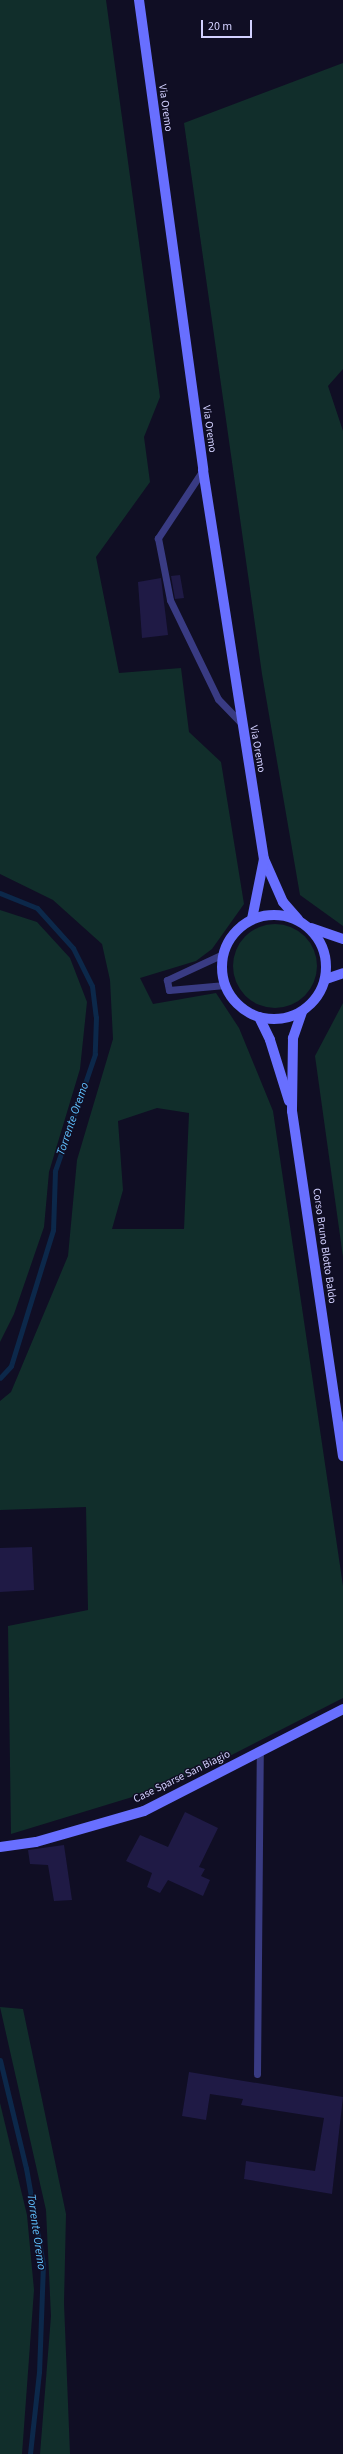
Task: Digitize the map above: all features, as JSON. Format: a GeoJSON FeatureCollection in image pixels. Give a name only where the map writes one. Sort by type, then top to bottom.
{"type":"FeatureCollection","features":[{"type":"Feature","properties":{"kind":"main road","name":"Via Oremo"},"geometry":{"type":"LineString","coordinates":[[139,0],[203,470],[240,722],[264,859],[283,902],[298,919]]}},
{"type":"Feature","properties":{"kind":"main road","name":"Via Oremo"},"geometry":{"type":"LineString","coordinates":[[252,919],[264,859]]}},
{"type":"Feature","properties":{"kind":"main road"},"geometry":{"type":"LineString","coordinates":[[311,928],[325,952],[326,979],[321,992],[302,1012],[288,1018],[259,1017],[244,1010],[225,985],[223,954],[238,928],[252,919],[282,915],[298,919],[311,928],[343,939]]}},
{"type":"Feature","properties":{"kind":"main road"},"geometry":{"type":"LineString","coordinates":[[326,979],[343,973]]}},
{"type":"Feature","properties":{"kind":"main road","name":"Corso Bruno Blotto Baldo"},"geometry":{"type":"LineString","coordinates":[[302,1012],[292,1038],[292,1111],[343,1456]]}},
{"type":"Feature","properties":{"kind":"main road","name":"Corso Bruno Blotto Baldo"},"geometry":{"type":"LineString","coordinates":[[259,1017],[270,1040],[292,1111]]}},
{"type":"Feature","properties":{"kind":"main road","name":"Case Sparse San Biagio"},"geometry":{"type":"LineString","coordinates":[[0,1847],[36,1842],[144,1811],[343,1709]]}},
{"type":"Feature","properties":{"kind":"lane"},"geometry":{"type":"LineString","coordinates":[[203,470],[158,538],[170,600],[218,700],[240,722]]}},
{"type":"Feature","properties":{"kind":"lane"},"geometry":{"type":"LineString","coordinates":[[223,954],[167,980],[169,990],[225,985]]}},
{"type":"Feature","properties":{"kind":"lane"},"geometry":{"type":"LineString","coordinates":[[257,2074],[260,1752]]}},
{"type":"Feature","properties":{"kind":"green space"},"geometry":{"type":"Polygon","coordinates":[[[0,0],[106,0],[160,397],[144,437],[150,482],[96,557],[119,673],[181,668],[189,732],[221,762],[244,904],[212,949],[196,961],[140,978],[153,1004],[216,993],[239,1028],[273,1111],[343,1586],[343,1698],[175,1784],[11,1834],[8,1626],[88,1610],[86,1507],[0,1510],[0,1401],[11,1392],[68,1256],[77,1160],[113,1039],[110,980],[102,944],[53,900],[0,874],[0,0]],[[157,1108],[118,1121],[123,1190],[112,1229],[184,1229],[189,1113],[157,1108]]]}},
{"type":"Feature","properties":{"kind":"green space"},"geometry":{"type":"Polygon","coordinates":[[[343,63],[343,369],[328,386],[343,431],[343,926],[300,895],[262,674],[184,123],[343,63]]]}},
{"type":"Feature","properties":{"kind":"green space"},"geometry":{"type":"Polygon","coordinates":[[[0,910],[37,922],[70,958],[87,1002],[80,1069],[49,1172],[44,1227],[14,1314],[0,1342],[0,910]]]}},
{"type":"Feature","properties":{"kind":"green space"},"geometry":{"type":"Polygon","coordinates":[[[267,924],[283,924],[299,931],[310,942],[317,958],[317,974],[314,982],[305,996],[299,1001],[283,1008],[267,1008],[251,1001],[240,990],[233,974],[233,958],[240,942],[251,931],[267,924]]]}},
{"type":"Feature","properties":{"kind":"green space"},"geometry":{"type":"Polygon","coordinates":[[[343,1003],[343,1257],[315,1056],[343,1003]]]}},
{"type":"Feature","properties":{"kind":"green space"},"geometry":{"type":"Polygon","coordinates":[[[0,2007],[23,2009],[66,2214],[64,2303],[70,2454],[40,2454],[51,2316],[46,2210],[0,2007]]]}},
{"type":"Feature","properties":{"kind":"green space"},"geometry":{"type":"Polygon","coordinates":[[[0,2103],[27,2215],[34,2290],[22,2454],[0,2454],[0,2103]]]}},
{"type":"Feature","properties":{"kind":"building"},"geometry":{"type":"Polygon","coordinates":[[[180,575],[184,598],[175,599],[171,576],[180,575]]]}},
{"type":"Feature","properties":{"kind":"building"},"geometry":{"type":"Polygon","coordinates":[[[161,578],[168,635],[142,638],[138,582],[161,578]]]}},
{"type":"Feature","properties":{"kind":"building"},"geometry":{"type":"Polygon","coordinates":[[[32,1547],[34,1590],[0,1592],[0,1548],[32,1547]]]}},
{"type":"Feature","properties":{"kind":"building"},"geometry":{"type":"Polygon","coordinates":[[[185,1812],[218,1828],[199,1867],[205,1869],[201,1876],[210,1880],[203,1896],[168,1880],[160,1893],[147,1887],[152,1873],[126,1861],[140,1835],[168,1847],[185,1812]]]}},
{"type":"Feature","properties":{"kind":"building"},"geometry":{"type":"Polygon","coordinates":[[[64,1845],[72,1900],[54,1901],[48,1865],[30,1864],[28,1850],[64,1845]]]}},
{"type":"Feature","properties":{"kind":"building"},"geometry":{"type":"Polygon","coordinates":[[[189,2072],[343,2097],[332,2194],[244,2179],[246,2161],[315,2171],[324,2118],[241,2105],[243,2099],[210,2094],[206,2120],[182,2116],[189,2072]]]}},
{"type":"Feature","properties":{"kind":"waterway","name":"Torrente Oremo"},"geometry":{"type":"LineString","coordinates":[[0,893],[37,908],[73,948],[92,986],[96,1017],[95,1054],[55,1171],[53,1230],[11,1366],[0,1378]]}},
{"type":"Feature","properties":{"kind":"waterway","name":"Torrente Oremo"},"geometry":{"type":"LineString","coordinates":[[0,2060],[26,2168],[43,2264],[39,2372],[30,2454]]}}]}
